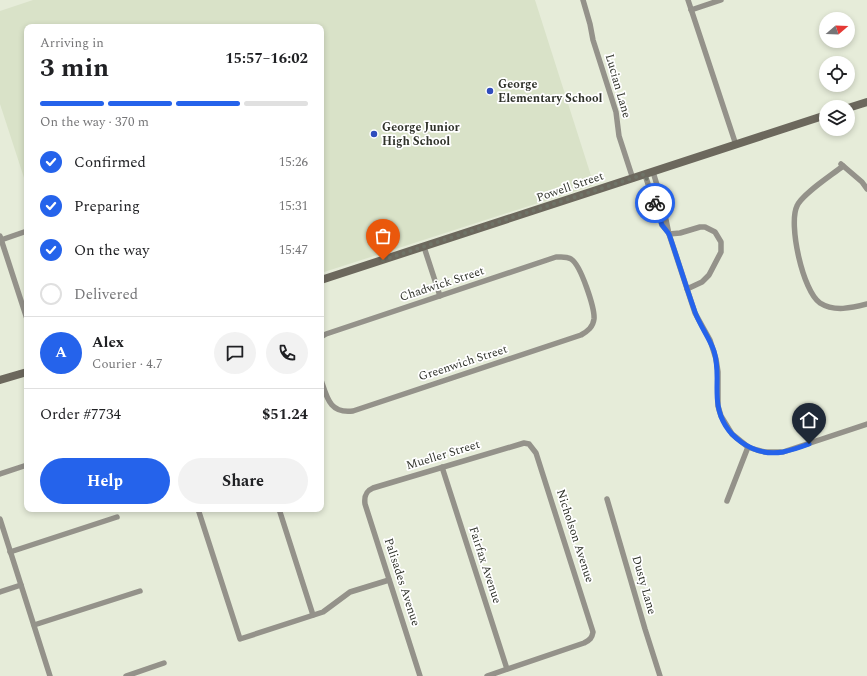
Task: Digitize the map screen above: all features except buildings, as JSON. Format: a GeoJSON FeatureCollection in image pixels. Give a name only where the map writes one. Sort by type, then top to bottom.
{"type":"FeatureCollection","features":[{"type":"Feature","properties":{"kind":"street","name":"Lucian Lane"},"geometry":{"type":"LineString","coordinates":[[583,0],[593,40],[616,112],[619,136],[633,179]]}},
{"type":"Feature","properties":{"kind":"street"},"geometry":{"type":"LineString","coordinates":[[688,0],[736,145]]}},
{"type":"Feature","properties":{"kind":"street"},"geometry":{"type":"LineString","coordinates":[[691,10],[721,0]]}},
{"type":"Feature","properties":{"kind":"street"},"geometry":{"type":"LineString","coordinates":[[855,106],[867,102]]}},
{"type":"Feature","properties":{"kind":"street","name":"Powell Street"},"geometry":{"type":"LineString","coordinates":[[324,279],[819,118]]}},
{"type":"Feature","properties":{"kind":"street"},"geometry":{"type":"LineString","coordinates":[[867,189],[865,180],[842,165],[797,204],[794,217],[794,235],[807,286],[814,299],[834,308],[852,308],[867,304]]}},
{"type":"Feature","properties":{"kind":"street"},"geometry":{"type":"LineString","coordinates":[[649,173],[662,201],[669,234],[695,313],[710,340],[716,359],[718,372],[717,398],[721,416],[732,434],[748,447],[765,452],[783,452],[867,424]]}},
{"type":"Feature","properties":{"kind":"street"},"geometry":{"type":"LineString","coordinates":[[669,234],[705,227],[715,232],[721,242],[721,252],[709,275],[702,282],[687,289]]}},
{"type":"Feature","properties":{"kind":"street"},"geometry":{"type":"LineString","coordinates":[[24,232],[1,238],[24,310]]}},
{"type":"Feature","properties":{"kind":"street"},"geometry":{"type":"LineString","coordinates":[[424,247],[440,296]]}},
{"type":"Feature","properties":{"kind":"street","name":"Chadwick Street"},"geometry":{"type":"LineString","coordinates":[[324,335],[556,257],[571,259],[577,264],[593,309],[594,318],[592,326]]}},
{"type":"Feature","properties":{"kind":"street","name":"Greenwich Street"},"geometry":{"type":"LineString","coordinates":[[324,390],[327,399],[332,406],[345,412],[353,411],[574,338],[587,332],[592,326]]}},
{"type":"Feature","properties":{"kind":"street"},"geometry":{"type":"LineString","coordinates":[[0,380],[24,373]]}},
{"type":"Feature","properties":{"kind":"street","name":"Mueller Street"},"geometry":{"type":"LineString","coordinates":[[366,494],[374,488],[442,467],[518,444],[529,444]]}},
{"type":"Feature","properties":{"kind":"street","name":"Nicholson Avenue"},"geometry":{"type":"LineString","coordinates":[[507,669],[584,643],[592,637],[592,626],[536,452],[529,444]]}},
{"type":"Feature","properties":{"kind":"street"},"geometry":{"type":"LineString","coordinates":[[727,500],[748,447]]}},
{"type":"Feature","properties":{"kind":"street"},"geometry":{"type":"LineString","coordinates":[[0,474],[24,466]]}},
{"type":"Feature","properties":{"kind":"street","name":"Fairfax Avenue"},"geometry":{"type":"LineString","coordinates":[[442,467],[507,669]]}},
{"type":"Feature","properties":{"kind":"street","name":"Palisades Avenue"},"geometry":{"type":"LineString","coordinates":[[366,494],[364,498],[365,504],[420,676]]}},
{"type":"Feature","properties":{"kind":"street","name":"Dusty Lane"},"geometry":{"type":"LineString","coordinates":[[607,499],[660,676]]}},
{"type":"Feature","properties":{"kind":"street"},"geometry":{"type":"LineString","coordinates":[[199,512],[240,639],[323,612],[350,592],[389,580]]}},
{"type":"Feature","properties":{"kind":"street"},"geometry":{"type":"LineString","coordinates":[[280,512],[313,615]]}},
{"type":"Feature","properties":{"kind":"street"},"geometry":{"type":"LineString","coordinates":[[10,552],[117,517]]}},
{"type":"Feature","properties":{"kind":"street"},"geometry":{"type":"LineString","coordinates":[[0,519],[50,676]]}},
{"type":"Feature","properties":{"kind":"street"},"geometry":{"type":"LineString","coordinates":[[0,592],[21,586]]}},
{"type":"Feature","properties":{"kind":"street"},"geometry":{"type":"LineString","coordinates":[[34,625],[140,591]]}},
{"type":"Feature","properties":{"kind":"street"},"geometry":{"type":"LineString","coordinates":[[126,676],[164,663]]}},
{"type":"Feature","properties":{"kind":"street"},"geometry":{"type":"LineString","coordinates":[[487,676],[507,669]]}},
{"type":"Feature","properties":{"kind":"shaded area"},"geometry":{"type":"Polygon","coordinates":[[[33,0],[535,0],[594,185],[324,272],[324,24],[24,24],[24,178],[0,104],[0,11],[33,0]]]}},
{"type":"Feature","properties":{"kind":"way so far"},"geometry":{"type":"LineString","coordinates":[[383,260],[645,174],[655,203]]}},
{"type":"Feature","properties":{"kind":"place","name":"George Elementary School"},"geometry":{"type":"Point","coordinates":[490,91]}},
{"type":"Feature","properties":{"kind":"place","name":"George Junior High School"},"geometry":{"type":"Point","coordinates":[374,134]}},
{"type":"Feature","properties":{"kind":"route"},"geometry":{"type":"LineString","coordinates":[[655,203],[662,225],[669,234],[695,313],[710,340],[716,359],[718,372],[718,406],[725,424],[732,434],[748,447],[765,452],[783,452],[809,444]]}}]}
